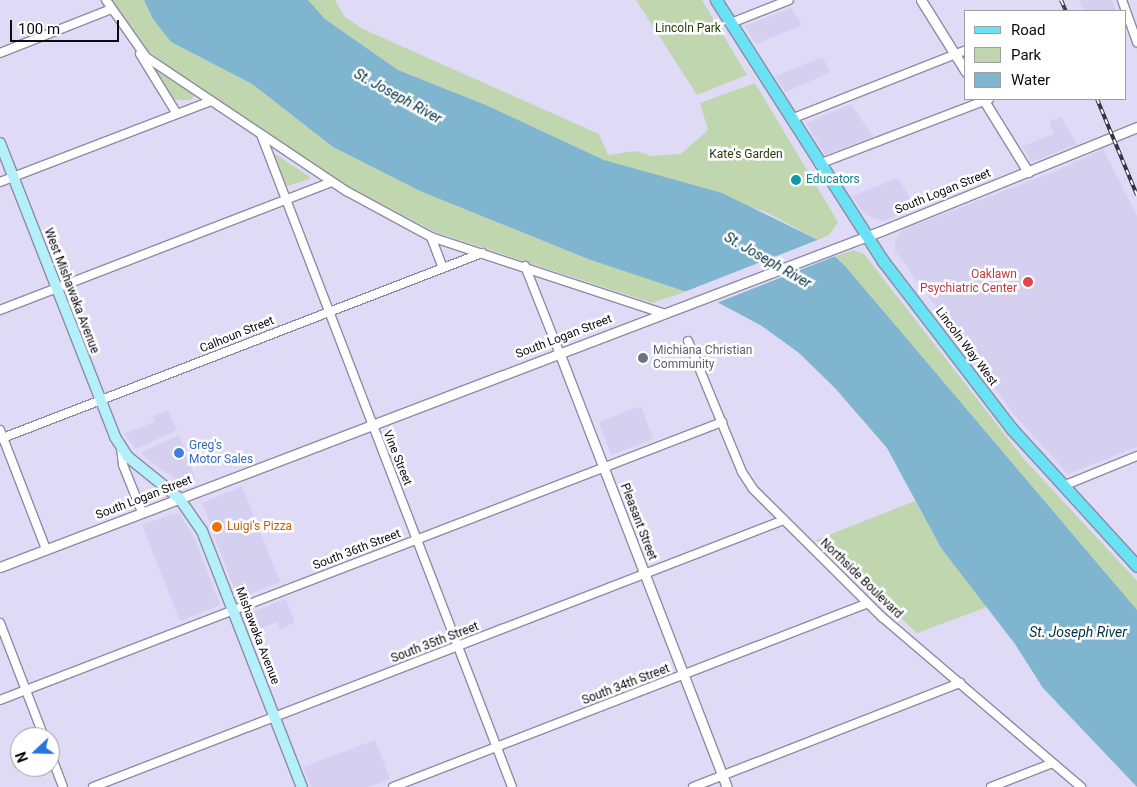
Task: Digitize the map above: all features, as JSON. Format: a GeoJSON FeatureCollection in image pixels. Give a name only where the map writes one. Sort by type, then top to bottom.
{"type":"FeatureCollection","features":[{"type":"Feature","properties":{"kind":"main road","name":"Lincoln Way West"},"geometry":{"type":"LineString","coordinates":[[716,0],[864,235],[999,413],[1137,566]]}},
{"type":"Feature","properties":{"kind":"main road","name":"West Mishawaka Avenue"},"geometry":{"type":"LineString","coordinates":[[0,143],[121,448],[179,498]]}},
{"type":"Feature","properties":{"kind":"main road","name":"Mishawaka Avenue"},"geometry":{"type":"LineString","coordinates":[[179,498],[202,531],[302,787]]}},
{"type":"Feature","properties":{"kind":"street"},"geometry":{"type":"LineString","coordinates":[[106,0],[177,114]]}},
{"type":"Feature","properties":{"kind":"street"},"geometry":{"type":"LineString","coordinates":[[731,23],[789,0]]}},
{"type":"Feature","properties":{"kind":"street"},"geometry":{"type":"LineString","coordinates":[[920,0],[964,69]]}},
{"type":"Feature","properties":{"kind":"street"},"geometry":{"type":"LineString","coordinates":[[0,53],[111,9]]}},
{"type":"Feature","properties":{"kind":"street"},"geometry":{"type":"LineString","coordinates":[[1127,14],[1137,42]]}},
{"type":"Feature","properties":{"kind":"street"},"geometry":{"type":"LineString","coordinates":[[138,50],[262,137],[331,182],[431,237],[525,266],[662,313]]}},
{"type":"Feature","properties":{"kind":"street"},"geometry":{"type":"LineString","coordinates":[[791,119],[964,51]]}},
{"type":"Feature","properties":{"kind":"street"},"geometry":{"type":"LineString","coordinates":[[819,164],[982,100]]}},
{"type":"Feature","properties":{"kind":"street"},"geometry":{"type":"LineString","coordinates":[[986,100],[1028,172]]}},
{"type":"Feature","properties":{"kind":"street"},"geometry":{"type":"LineString","coordinates":[[0,182],[211,101]]}},
{"type":"Feature","properties":{"kind":"street","name":"South Logan Street"},"geometry":{"type":"LineString","coordinates":[[0,567],[1028,172],[1137,127]]}},
{"type":"Feature","properties":{"kind":"street","name":"Vine Street"},"geometry":{"type":"LineString","coordinates":[[262,137],[512,787]]}},
{"type":"Feature","properties":{"kind":"street"},"geometry":{"type":"LineString","coordinates":[[0,310],[331,182]]}},
{"type":"Feature","properties":{"kind":"street"},"geometry":{"type":"LineString","coordinates":[[431,237],[443,268]]}},
{"type":"Feature","properties":{"kind":"street","name":"Calhoun Street"},"geometry":{"type":"LineString","coordinates":[[1,435],[482,253]]}},
{"type":"Feature","properties":{"kind":"street","name":"Pleasant Street"},"geometry":{"type":"LineString","coordinates":[[525,266],[727,787]]}},
{"type":"Feature","properties":{"kind":"street","name":"Northside Boulevard"},"geometry":{"type":"LineString","coordinates":[[688,341],[748,482],[868,603],[1081,787]]}},
{"type":"Feature","properties":{"kind":"street","name":"South 36th Street"},"geometry":{"type":"LineString","coordinates":[[0,700],[722,422]]}},
{"type":"Feature","properties":{"kind":"street"},"geometry":{"type":"LineString","coordinates":[[1,435],[46,549]]}},
{"type":"Feature","properties":{"kind":"street","name":"West Mishawaka Avenue"},"geometry":{"type":"LineString","coordinates":[[121,448],[123,465],[142,512]]}},
{"type":"Feature","properties":{"kind":"street"},"geometry":{"type":"LineString","coordinates":[[1063,486],[1137,456]]}},
{"type":"Feature","properties":{"kind":"street","name":"South 35th Street"},"geometry":{"type":"LineString","coordinates":[[93,787],[784,520]]}},
{"type":"Feature","properties":{"kind":"street","name":"South 34th Street"},"geometry":{"type":"LineString","coordinates":[[393,787],[868,603]]}},
{"type":"Feature","properties":{"kind":"street"},"geometry":{"type":"LineString","coordinates":[[0,623],[40,727]]}},
{"type":"Feature","properties":{"kind":"street"},"geometry":{"type":"LineString","coordinates":[[693,787],[960,683]]}},
{"type":"Feature","properties":{"kind":"street"},"geometry":{"type":"LineString","coordinates":[[991,787],[1053,763]]}},
{"type":"Feature","properties":{"kind":"shaded area"},"geometry":{"type":"Polygon","coordinates":[[[1079,0],[1112,0],[1116,10],[1083,10],[1079,0]]]}},
{"type":"Feature","properties":{"kind":"shaded area"},"geometry":{"type":"Polygon","coordinates":[[[791,8],[802,25],[756,44],[745,26],[791,8]]]}},
{"type":"Feature","properties":{"kind":"shaded area"},"geometry":{"type":"Polygon","coordinates":[[[822,57],[831,72],[785,92],[776,76],[822,57]]]}},
{"type":"Feature","properties":{"kind":"shaded area"},"geometry":{"type":"Polygon","coordinates":[[[851,104],[873,137],[825,155],[806,123],[851,104]]]}},
{"type":"Feature","properties":{"kind":"shaded area"},"geometry":{"type":"Polygon","coordinates":[[[1061,117],[1077,144],[1032,162],[1022,146],[1054,134],[1049,121],[1061,117]]]}},
{"type":"Feature","properties":{"kind":"shaded area","name":"Oaklawn Psychiatric Center"},"geometry":{"type":"Polygon","coordinates":[[[1103,149],[1137,216],[1137,447],[1068,474],[1015,416],[895,251],[895,240],[902,230],[1056,171],[1103,149]]]}},
{"type":"Feature","properties":{"kind":"shaded area"},"geometry":{"type":"Polygon","coordinates":[[[898,178],[916,208],[882,221],[864,214],[852,196],[898,178]]]}},
{"type":"Feature","properties":{"kind":"shaded area"},"geometry":{"type":"Polygon","coordinates":[[[641,406],[653,439],[611,455],[599,422],[641,406]]]}},
{"type":"Feature","properties":{"kind":"shaded area"},"geometry":{"type":"Polygon","coordinates":[[[168,410],[177,430],[136,449],[124,433],[155,422],[153,416],[168,410]]]}},
{"type":"Feature","properties":{"kind":"shaded area"},"geometry":{"type":"Polygon","coordinates":[[[179,435],[196,480],[183,485],[140,453],[179,435]]]}},
{"type":"Feature","properties":{"kind":"shaded area"},"geometry":{"type":"Polygon","coordinates":[[[242,486],[280,582],[238,599],[202,503],[242,486]]]}},
{"type":"Feature","properties":{"kind":"shaded area"},"geometry":{"type":"Polygon","coordinates":[[[172,514],[180,514],[195,539],[220,605],[180,621],[142,525],[172,514]]]}},
{"type":"Feature","properties":{"kind":"shaded area"},"geometry":{"type":"Polygon","coordinates":[[[286,599],[295,623],[280,629],[277,622],[251,632],[244,615],[286,599]]]}},
{"type":"Feature","properties":{"kind":"shaded area"},"geometry":{"type":"Polygon","coordinates":[[[375,740],[390,779],[368,787],[311,787],[303,767],[375,740]]]}},
{"type":"Feature","properties":{"kind":"green space"},"geometry":{"type":"Polygon","coordinates":[[[112,0],[144,0],[153,19],[171,42],[252,84],[333,147],[420,191],[588,259],[688,291],[652,303],[435,232],[339,182],[179,74],[144,48],[112,0]]]}},
{"type":"Feature","properties":{"kind":"green space","name":"Kate's Garden"},"geometry":{"type":"Polygon","coordinates":[[[308,0],[335,0],[345,17],[363,29],[599,134],[608,155],[636,151],[651,156],[681,154],[708,130],[700,103],[755,83],[838,222],[829,235],[818,240],[766,212],[604,160],[486,105],[398,70],[325,19],[308,0]]]}},
{"type":"Feature","properties":{"kind":"green space","name":"Lincoln Park"},"geometry":{"type":"Polygon","coordinates":[[[636,0],[702,0],[747,75],[697,95],[636,0]]]}},
{"type":"Feature","properties":{"kind":"green space"},"geometry":{"type":"Polygon","coordinates":[[[154,69],[195,95],[191,100],[171,100],[154,69]]]}},
{"type":"Feature","properties":{"kind":"green space"},"geometry":{"type":"Polygon","coordinates":[[[272,152],[310,177],[310,179],[284,187],[272,152]]]}},
{"type":"Feature","properties":{"kind":"green space"},"geometry":{"type":"Polygon","coordinates":[[[853,250],[864,254],[1023,458],[1137,581],[1137,610],[836,256],[853,250]]]}},
{"type":"Feature","properties":{"kind":"green space"},"geometry":{"type":"Polygon","coordinates":[[[915,501],[941,548],[987,607],[917,633],[816,540],[915,501]]]}},
{"type":"Feature","properties":{"kind":"water","name":"St. Joseph River"},"geometry":{"type":"Polygon","coordinates":[[[144,0],[308,0],[325,19],[398,70],[486,105],[604,160],[722,193],[818,240],[845,266],[1137,610],[1137,787],[1043,688],[1015,644],[941,548],[887,448],[835,388],[799,353],[762,326],[717,302],[588,259],[420,191],[333,147],[252,84],[171,42],[153,19],[144,0]]]}},
{"type":"Feature","properties":{"kind":"pier"},"geometry":{"type":"Polygon","coordinates":[[[820,239],[838,255],[714,304],[684,292],[820,239]]]}},
{"type":"Feature","properties":{"kind":"railway"},"geometry":{"type":"LineString","coordinates":[[1061,0],[1066,10]]}},
{"type":"Feature","properties":{"kind":"railway"},"geometry":{"type":"LineString","coordinates":[[1097,100],[1137,195]]}},
{"type":"Feature","properties":{"kind":"place","name":"Educators"},"geometry":{"type":"Point","coordinates":[796,180]}},
{"type":"Feature","properties":{"kind":"place","name":"Oaklawn Psychiatric Center"},"geometry":{"type":"Point","coordinates":[1028,282]}},
{"type":"Feature","properties":{"kind":"place","name":"Michiana Christian Community"},"geometry":{"type":"Point","coordinates":[643,358]}},
{"type":"Feature","properties":{"kind":"place","name":"Greg's Motor Sales"},"geometry":{"type":"Point","coordinates":[179,453]}},
{"type":"Feature","properties":{"kind":"place","name":"Luigi's Pizza"},"geometry":{"type":"Point","coordinates":[217,527]}}]}
